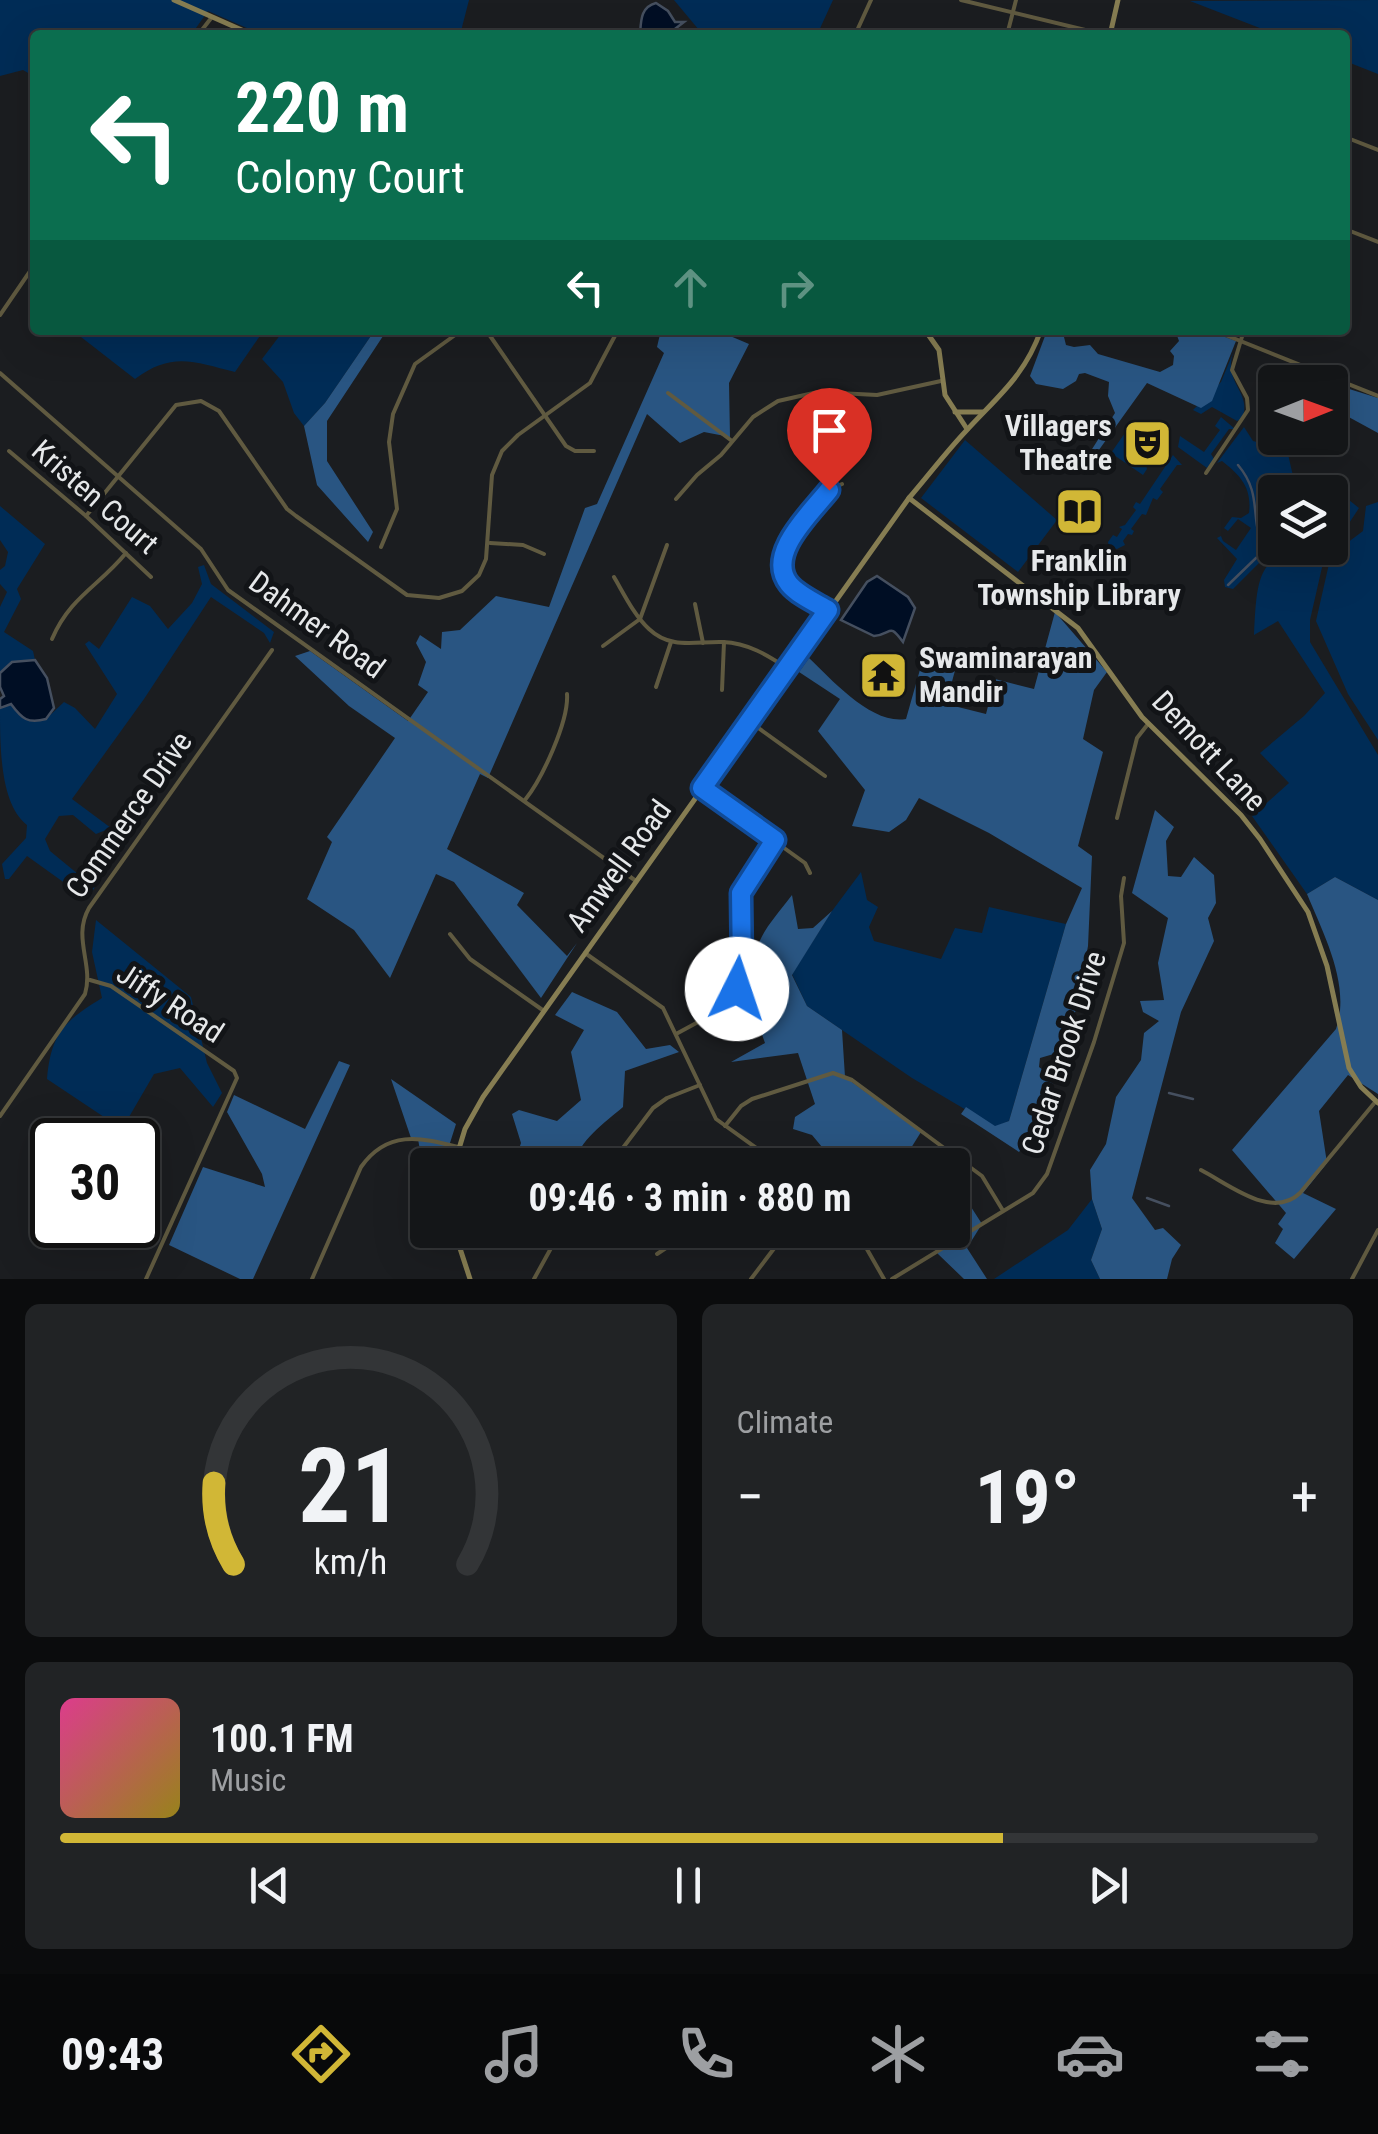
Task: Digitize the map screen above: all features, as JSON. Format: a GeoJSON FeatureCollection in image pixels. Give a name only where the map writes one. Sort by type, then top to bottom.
{"type":"FeatureCollection","features":[{"type":"Feature","properties":{"kind":"main road"},"geometry":{"type":"LineString","coordinates":[[174,0],[243,30]]}},
{"type":"Feature","properties":{"kind":"main road"},"geometry":{"type":"LineString","coordinates":[[1109,30],[1118,0]]}},
{"type":"Feature","properties":{"kind":"main road"},"geometry":{"type":"LineString","coordinates":[[928,335],[939,350],[941,381],[966,430]]}},
{"type":"Feature","properties":{"kind":"main road","name":"Amwell Road"},"geometry":{"type":"LineString","coordinates":[[458,1146],[476,1108],[828,610],[909,498],[1020,374],[1039,335]]}},
{"type":"Feature","properties":{"kind":"main road"},"geometry":{"type":"LineString","coordinates":[[954,412],[986,411]]}},
{"type":"Feature","properties":{"kind":"main road","name":"Demott Lane"},"geometry":{"type":"LineString","coordinates":[[909,498],[1078,628],[1148,724],[1241,816],[1300,896],[1327,966],[1349,1068],[1377,1102]]}},
{"type":"Feature","properties":{"kind":"main road"},"geometry":{"type":"LineString","coordinates":[[460,1248],[470,1279]]}},
{"type":"Feature","properties":{"kind":"street"},"geometry":{"type":"LineString","coordinates":[[857,30],[871,0]]}},
{"type":"Feature","properties":{"kind":"street"},"geometry":{"type":"LineString","coordinates":[[961,0],[1087,30]]}},
{"type":"Feature","properties":{"kind":"street"},"geometry":{"type":"LineString","coordinates":[[1008,30],[1016,0]]}},
{"type":"Feature","properties":{"kind":"street"},"geometry":{"type":"LineString","coordinates":[[202,30],[212,16]]}},
{"type":"Feature","properties":{"kind":"street"},"geometry":{"type":"LineString","coordinates":[[1350,139],[1378,150]]}},
{"type":"Feature","properties":{"kind":"street"},"geometry":{"type":"LineString","coordinates":[[1350,232],[1378,242]]}},
{"type":"Feature","properties":{"kind":"street"},"geometry":{"type":"LineString","coordinates":[[0,315],[30,271]]}},
{"type":"Feature","properties":{"kind":"street"},"geometry":{"type":"LineString","coordinates":[[381,547],[396,509],[389,434],[404,384],[420,360],[455,335]]}},
{"type":"Feature","properties":{"kind":"street"},"geometry":{"type":"LineString","coordinates":[[489,335],[544,417],[571,449],[594,451]]}},
{"type":"Feature","properties":{"kind":"street"},"geometry":{"type":"LineString","coordinates":[[86,516],[176,405],[200,401],[225,419],[287,509],[401,592],[439,598],[462,591],[483,568],[490,543],[491,488],[498,458],[507,445],[590,383],[615,335]]}},
{"type":"Feature","properties":{"kind":"street"},"geometry":{"type":"LineString","coordinates":[[1226,335],[1378,396]]}},
{"type":"Feature","properties":{"kind":"street"},"geometry":{"type":"LineString","coordinates":[[1206,474],[1248,410],[1247,398],[1232,370],[1242,335]]}},
{"type":"Feature","properties":{"kind":"street","name":"Dahmer Road"},"geometry":{"type":"LineString","coordinates":[[0,373],[202,549],[228,590],[636,881]]}},
{"type":"Feature","properties":{"kind":"street"},"geometry":{"type":"LineString","coordinates":[[676,499],[761,411],[793,396],[818,392],[877,395],[941,381]]}},
{"type":"Feature","properties":{"kind":"street"},"geometry":{"type":"LineString","coordinates":[[668,393],[732,441]]}},
{"type":"Feature","properties":{"kind":"street","name":"Kristen Court"},"geometry":{"type":"LineString","coordinates":[[8,451],[152,577]]}},
{"type":"Feature","properties":{"kind":"street"},"geometry":{"type":"LineString","coordinates":[[828,610],[789,584],[782,566],[783,556],[829,490],[842,484]]}},
{"type":"Feature","properties":{"kind":"street"},"geometry":{"type":"LineString","coordinates":[[490,543],[523,545],[544,554]]}},
{"type":"Feature","properties":{"kind":"street"},"geometry":{"type":"LineString","coordinates":[[602,646],[640,618],[667,545]]}},
{"type":"Feature","properties":{"kind":"street"},"geometry":{"type":"LineString","coordinates":[[52,639],[63,614],[106,577],[126,553]]}},
{"type":"Feature","properties":{"kind":"street"},"geometry":{"type":"LineString","coordinates":[[614,578],[648,628],[671,642],[724,642],[764,652],[787,668]]}},
{"type":"Feature","properties":{"kind":"street"},"geometry":{"type":"LineString","coordinates":[[695,604],[703,643]]}},
{"type":"Feature","properties":{"kind":"street"},"geometry":{"type":"LineString","coordinates":[[656,687],[671,642]]}},
{"type":"Feature","properties":{"kind":"street"},"geometry":{"type":"LineString","coordinates":[[722,690],[724,642]]}},
{"type":"Feature","properties":{"kind":"street","name":"Commerce Drive"},"geometry":{"type":"LineString","coordinates":[[90,980],[81,942],[87,911],[272,650]]}},
{"type":"Feature","properties":{"kind":"street"},"geometry":{"type":"LineString","coordinates":[[525,800],[534,788],[568,708],[567,694]]}},
{"type":"Feature","properties":{"kind":"street"},"geometry":{"type":"LineString","coordinates":[[750,722],[825,776]]}},
{"type":"Feature","properties":{"kind":"street"},"geometry":{"type":"LineString","coordinates":[[1117,818],[1137,738],[1148,724]]}},
{"type":"Feature","properties":{"kind":"street"},"geometry":{"type":"LineString","coordinates":[[702,788],[805,862],[810,873]]}},
{"type":"Feature","properties":{"kind":"street"},"geometry":{"type":"LineString","coordinates":[[676,1034],[724,1008],[737,989],[742,969],[741,893],[775,840]]}},
{"type":"Feature","properties":{"kind":"street","name":"Cedar Brook Drive"},"geometry":{"type":"LineString","coordinates":[[892,1279],[1040,1186],[1064,1133],[1124,943],[1124,878]]}},
{"type":"Feature","properties":{"kind":"street"},"geometry":{"type":"LineString","coordinates":[[450,934],[470,958],[544,1011]]}},
{"type":"Feature","properties":{"kind":"street"},"geometry":{"type":"LineString","coordinates":[[585,953],[668,1014],[716,1119],[756,1148]]}},
{"type":"Feature","properties":{"kind":"street"},"geometry":{"type":"LineString","coordinates":[[0,1116],[83,998],[90,980]]}},
{"type":"Feature","properties":{"kind":"street","name":"Jiffy Road"},"geometry":{"type":"LineString","coordinates":[[90,980],[111,986],[234,1072],[237,1078],[146,1279]]}},
{"type":"Feature","properties":{"kind":"street"},"geometry":{"type":"LineString","coordinates":[[724,1126],[752,1099],[817,1076],[838,1074],[852,1080],[982,1176],[1003,1211]]}},
{"type":"Feature","properties":{"kind":"street"},"geometry":{"type":"LineString","coordinates":[[623,1148],[653,1108],[700,1085]]}},
{"type":"Feature","properties":{"kind":"street"},"geometry":{"type":"LineString","coordinates":[[1201,1170],[1264,1202],[1288,1202],[1377,1102]]}},
{"type":"Feature","properties":{"kind":"street"},"geometry":{"type":"LineString","coordinates":[[312,1279],[362,1167],[372,1153],[393,1140],[407,1137],[458,1146]]}},
{"type":"Feature","properties":{"kind":"street"},"geometry":{"type":"LineString","coordinates":[[1352,1279],[1378,1230]]}},
{"type":"Feature","properties":{"kind":"street"},"geometry":{"type":"LineString","coordinates":[[534,1279],[551,1248]]}},
{"type":"Feature","properties":{"kind":"street"},"geometry":{"type":"LineString","coordinates":[[656,1254],[666,1248]]}},
{"type":"Feature","properties":{"kind":"street"},"geometry":{"type":"LineString","coordinates":[[753,1278],[775,1248]]}},
{"type":"Feature","properties":{"kind":"street"},"geometry":{"type":"LineString","coordinates":[[866,1248],[884,1279]]}},
{"type":"Feature","properties":{"kind":"shaded area"},"geometry":{"type":"Polygon","coordinates":[[[0,0],[469,0],[461,30],[252,30],[208,11],[195,30],[30,30],[30,74],[23,70],[0,76],[0,0]]]}},
{"type":"Feature","properties":{"kind":"shaded area"},"geometry":{"type":"Polygon","coordinates":[[[674,0],[833,0],[819,30],[699,30],[674,0]]]}},
{"type":"Feature","properties":{"kind":"shaded area"},"geometry":{"type":"Polygon","coordinates":[[[1378,0],[1378,74],[1350,63],[1350,30],[1265,30],[1190,1],[1378,0]]]}},
{"type":"Feature","properties":{"kind":"shaded area"},"geometry":{"type":"Polygon","coordinates":[[[656,3],[668,11],[675,22],[684,22],[674,30],[640,30],[644,11],[656,3]]]}},
{"type":"Feature","properties":{"kind":"shaded area"},"geometry":{"type":"Polygon","coordinates":[[[78,335],[261,335],[235,372],[184,361],[161,365],[135,379],[78,335]]]}},
{"type":"Feature","properties":{"kind":"shaded area"},"geometry":{"type":"Polygon","coordinates":[[[280,335],[372,335],[325,403],[304,426],[294,413],[283,382],[262,359],[280,335]]]}},
{"type":"Feature","properties":{"kind":"shaded area"},"geometry":{"type":"Polygon","coordinates":[[[372,335],[384,335],[327,421],[327,461],[373,532],[368,542],[317,485],[304,426],[325,403],[372,335]]]}},
{"type":"Feature","properties":{"kind":"shaded area"},"geometry":{"type":"Polygon","coordinates":[[[660,335],[728,335],[749,344],[729,383],[730,437],[704,432],[680,443],[647,414],[488,778],[480,774],[447,849],[524,893],[517,905],[567,956],[577,943],[541,998],[454,882],[436,874],[390,978],[354,930],[307,899],[332,842],[327,837],[395,738],[349,706],[295,656],[310,651],[408,721],[428,692],[418,685],[426,662],[416,643],[420,635],[441,649],[442,632],[460,630],[496,596],[549,607],[585,508],[597,504],[664,353],[657,347],[660,335]]]}},
{"type":"Feature","properties":{"kind":"shaded area"},"geometry":{"type":"Polygon","coordinates":[[[1064,335],[1066,345],[1090,345],[1098,354],[1160,372],[1173,365],[1170,351],[1179,341],[1177,335],[1220,335],[1236,341],[1212,401],[1201,408],[1147,383],[1091,461],[1087,457],[1115,413],[1108,396],[1109,382],[1085,373],[1063,389],[1036,384],[1030,376],[1045,336],[1064,335]]]}},
{"type":"Feature","properties":{"kind":"shaded area"},"geometry":{"type":"Polygon","coordinates":[[[1233,353],[1232,372],[1244,402],[1242,419],[1237,421],[1212,407],[1201,414],[1193,410],[1221,382],[1233,353]]]}},
{"type":"Feature","properties":{"kind":"shaded area"},"geometry":{"type":"Polygon","coordinates":[[[1348,389],[1378,398],[1378,433],[1348,417],[1348,389]]]}},
{"type":"Feature","properties":{"kind":"shaded area"},"geometry":{"type":"Polygon","coordinates":[[[1221,417],[1235,429],[1229,429],[1211,454],[1214,459],[1207,468],[1178,447],[1180,436],[1204,452],[1220,430],[1215,426],[1221,417]]]}},
{"type":"Feature","properties":{"kind":"shaded area"},"geometry":{"type":"Polygon","coordinates":[[[1134,420],[1140,430],[1135,432],[1138,458],[1145,459],[1147,469],[1143,475],[1111,453],[1134,420]]]}},
{"type":"Feature","properties":{"kind":"shaded area"},"geometry":{"type":"Polygon","coordinates":[[[1244,427],[1258,442],[1258,455],[1288,455],[1293,475],[1258,475],[1258,564],[1233,589],[1225,587],[1224,580],[1237,559],[1217,538],[1221,536],[1236,550],[1251,528],[1238,519],[1228,531],[1224,528],[1232,517],[1241,518],[1249,513],[1249,496],[1235,472],[1222,461],[1217,463],[1244,427]]]}},
{"type":"Feature","properties":{"kind":"shaded area"},"geometry":{"type":"Polygon","coordinates":[[[965,440],[1057,520],[1018,572],[921,498],[965,440]]]}},
{"type":"Feature","properties":{"kind":"shaded area"},"geometry":{"type":"Polygon","coordinates":[[[1173,455],[1182,465],[1177,465],[1157,500],[1153,498],[1146,515],[1142,514],[1131,529],[1132,535],[1128,534],[1123,541],[1125,545],[1109,547],[1108,542],[1113,535],[1117,537],[1122,529],[1119,527],[1136,510],[1136,502],[1140,504],[1173,455]]]}},
{"type":"Feature","properties":{"kind":"shaded area"},"geometry":{"type":"Polygon","coordinates":[[[1348,499],[1359,508],[1348,525],[1348,499]]]}},
{"type":"Feature","properties":{"kind":"shaded area"},"geometry":{"type":"Polygon","coordinates":[[[1378,502],[1378,740],[1348,694],[1316,621],[1329,565],[1348,565],[1348,542],[1363,531],[1366,506],[1378,502]]]}},
{"type":"Feature","properties":{"kind":"shaded area"},"geometry":{"type":"Polygon","coordinates":[[[0,506],[45,544],[17,589],[21,599],[4,632],[33,651],[35,660],[12,662],[0,673],[0,607],[7,592],[0,584],[0,570],[8,552],[0,540],[0,506]]]}},
{"type":"Feature","properties":{"kind":"shaded area"},"geometry":{"type":"Polygon","coordinates":[[[204,565],[211,584],[274,632],[270,643],[264,633],[211,597],[72,799],[111,828],[96,834],[73,815],[59,816],[45,839],[50,851],[84,879],[97,843],[115,837],[128,841],[112,863],[102,859],[94,874],[99,881],[87,899],[27,856],[5,879],[2,864],[26,838],[27,825],[18,816],[7,789],[1,757],[0,708],[11,704],[46,719],[64,702],[95,729],[117,694],[85,644],[89,641],[99,649],[132,597],[150,606],[168,629],[192,603],[202,584],[198,567],[204,565]]]}},
{"type":"Feature","properties":{"kind":"shaded area"},"geometry":{"type":"Polygon","coordinates":[[[1323,565],[1310,620],[1310,642],[1378,755],[1378,900],[1335,877],[1307,894],[1252,816],[1289,783],[1260,753],[1325,693],[1278,621],[1254,635],[1257,594],[1266,568],[1323,565]]]}},
{"type":"Feature","properties":{"kind":"shaded area"},"geometry":{"type":"Polygon","coordinates":[[[877,576],[908,597],[915,608],[903,642],[895,632],[874,636],[841,620],[867,582],[877,576]]]}},
{"type":"Feature","properties":{"kind":"shaded area"},"geometry":{"type":"Polygon","coordinates":[[[1055,612],[1107,672],[1094,690],[1083,739],[1103,752],[1078,846],[1092,856],[1088,946],[1076,1010],[1057,1053],[1040,1058],[1039,1067],[1054,1078],[1039,1127],[1019,1152],[961,1114],[966,1107],[995,1126],[1009,1121],[1066,924],[1082,888],[989,833],[919,798],[906,820],[889,832],[852,826],[865,790],[818,731],[840,699],[799,672],[809,658],[866,708],[893,719],[906,719],[921,666],[948,672],[957,663],[946,704],[986,714],[995,679],[1034,689],[1055,612]]]}},
{"type":"Feature","properties":{"kind":"shaded area"},"geometry":{"type":"Polygon","coordinates":[[[35,660],[47,678],[54,708],[46,719],[34,721],[22,717],[11,704],[0,708],[4,696],[0,673],[12,662],[35,660]]]}},
{"type":"Feature","properties":{"kind":"shaded area"},"geometry":{"type":"Polygon","coordinates":[[[1155,810],[1174,827],[1166,841],[1168,876],[1181,877],[1194,857],[1214,875],[1216,903],[1208,918],[1214,941],[1181,1012],[1132,1198],[1155,1230],[1163,1228],[1181,1245],[1167,1279],[1100,1279],[1091,1260],[1102,1229],[1092,1199],[1090,1170],[1106,1144],[1116,1097],[1141,1060],[1144,1033],[1159,1021],[1143,1012],[1140,1001],[1164,1000],[1158,963],[1168,918],[1132,893],[1155,810]]]}},
{"type":"Feature","properties":{"kind":"shaded area"},"geometry":{"type":"Polygon","coordinates":[[[861,872],[867,900],[878,907],[869,927],[874,941],[941,959],[955,928],[982,933],[989,907],[1066,924],[1009,1121],[995,1127],[912,1078],[807,1006],[792,974],[861,872]]]}},
{"type":"Feature","properties":{"kind":"shaded area"},"geometry":{"type":"Polygon","coordinates":[[[1335,877],[1378,900],[1378,1094],[1348,1075],[1319,1111],[1327,1163],[1303,1193],[1336,1209],[1294,1259],[1275,1243],[1283,1229],[1278,1224],[1286,1213],[1232,1150],[1336,1029],[1340,1013],[1338,978],[1307,894],[1335,877]]]}},
{"type":"Feature","properties":{"kind":"shaded area"},"geometry":{"type":"Polygon","coordinates":[[[792,895],[798,929],[813,928],[832,911],[792,975],[807,1006],[842,1030],[845,1077],[921,1132],[911,1148],[823,1148],[812,1135],[793,1129],[795,1117],[815,1104],[798,1053],[731,1062],[765,1043],[759,1026],[770,998],[756,968],[756,955],[765,932],[792,895]]]}},
{"type":"Feature","properties":{"kind":"shaded area"},"geometry":{"type":"Polygon","coordinates":[[[96,920],[191,997],[207,1063],[222,1093],[213,1107],[180,1068],[154,1074],[128,1118],[106,1118],[47,1079],[52,1051],[62,1030],[102,998],[92,952],[96,920]]]}},
{"type":"Feature","properties":{"kind":"shaded area"},"geometry":{"type":"Polygon","coordinates":[[[572,992],[617,1012],[646,1049],[670,1045],[679,1052],[625,1071],[623,1107],[581,1148],[519,1148],[512,1114],[519,1110],[557,1121],[581,1100],[571,1052],[584,1030],[555,1015],[572,992]]]}},
{"type":"Feature","properties":{"kind":"shaded area"},"geometry":{"type":"Polygon","coordinates":[[[339,1061],[350,1065],[253,1279],[240,1279],[169,1245],[203,1167],[265,1187],[262,1174],[227,1112],[234,1095],[305,1129],[339,1061]]]}},
{"type":"Feature","properties":{"kind":"shaded area"},"geometry":{"type":"Polygon","coordinates":[[[391,1079],[456,1124],[448,1148],[420,1148],[418,1139],[411,1138],[391,1079]]]}},
{"type":"Feature","properties":{"kind":"shaded area"},"geometry":{"type":"Polygon","coordinates":[[[1092,1199],[1102,1229],[1091,1260],[1100,1279],[994,1279],[1068,1230],[1092,1199]]]}},
{"type":"Feature","properties":{"kind":"shaded area"},"geometry":{"type":"Polygon","coordinates":[[[970,1205],[982,1224],[970,1243],[970,1205]]]}},
{"type":"Feature","properties":{"kind":"shaded area"},"geometry":{"type":"Polygon","coordinates":[[[934,1248],[967,1248],[987,1279],[964,1279],[934,1248]]]}},
{"type":"Feature","properties":{"kind":"waterway"},"geometry":{"type":"LineString","coordinates":[[1228,585],[1256,558],[1267,553],[1258,531],[1251,488],[1238,465]]}},
{"type":"Feature","properties":{"kind":"waterway"},"geometry":{"type":"LineString","coordinates":[[1169,1093],[1193,1099]]}},
{"type":"Feature","properties":{"kind":"waterway"},"geometry":{"type":"LineString","coordinates":[[1147,1198],[1169,1206]]}},
{"type":"Feature","properties":{"kind":"place","name":"Villagers Theatre"},"geometry":{"type":"Point","coordinates":[1147,443]}},
{"type":"Feature","properties":{"kind":"place","name":"Franklin Township Library"},"geometry":{"type":"Point","coordinates":[1079,512]}},
{"type":"Feature","properties":{"kind":"place","name":"Swaminarayan Mandir"},"geometry":{"type":"Point","coordinates":[884,675]}},
{"type":"Feature","properties":{"kind":"route"},"geometry":{"type":"LineString","coordinates":[[737,989],[742,969],[741,893],[775,840],[702,788],[828,610],[793,588],[782,566],[787,547],[829,490]]}}]}
